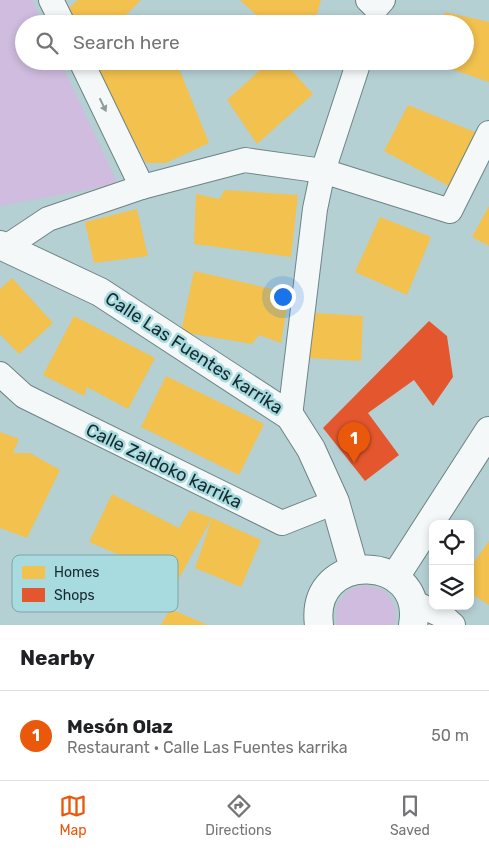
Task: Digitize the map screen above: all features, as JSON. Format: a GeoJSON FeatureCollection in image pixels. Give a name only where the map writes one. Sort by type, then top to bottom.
{"type":"FeatureCollection","features":[{"type":"Feature","properties":{"kind":"street"},"geometry":{"type":"LineString","coordinates":[[51,0],[58,15]]}},
{"type":"Feature","properties":{"kind":"street"},"geometry":{"type":"LineString","coordinates":[[85,70],[142,187]]}},
{"type":"Feature","properties":{"kind":"street"},"geometry":{"type":"LineString","coordinates":[[290,416],[315,209],[323,171],[356,70]]}},
{"type":"Feature","properties":{"kind":"street"},"geometry":{"type":"LineString","coordinates":[[3,246],[48,219],[142,187],[245,160],[323,171],[450,211],[489,133]]}},
{"type":"Feature","properties":{"kind":"street","name":"Calle Las Fuentes karrika"},"geometry":{"type":"LineString","coordinates":[[3,246],[100,292],[290,416],[311,449],[335,502],[354,569]]}},
{"type":"Feature","properties":{"kind":"street","name":"Calle Zaldoko karrika"},"geometry":{"type":"LineString","coordinates":[[0,374],[24,396],[282,523],[335,502]]}},
{"type":"Feature","properties":{"kind":"street"},"geometry":{"type":"LineString","coordinates":[[395,577],[489,431]]}},
{"type":"Feature","properties":{"kind":"street"},"geometry":{"type":"LineString","coordinates":[[319,625],[318,614],[321,599],[329,586],[340,576],[354,569],[367,568],[381,570],[395,577],[405,588],[413,613],[443,616],[453,625]]}},
{"type":"Feature","properties":{"kind":"shaded area"},"geometry":{"type":"Polygon","coordinates":[[[0,0],[32,0],[39,15],[15,15],[15,70],[64,70],[118,184],[0,206],[0,0]]]}},
{"type":"Feature","properties":{"kind":"shaded area"},"geometry":{"type":"Polygon","coordinates":[[[364,585],[384,590],[387,594],[396,611],[394,625],[336,625],[337,604],[349,590],[364,585]]]}},
{"type":"Feature","properties":{"kind":"building: Homes"},"geometry":{"type":"Polygon","coordinates":[[[78,0],[141,0],[126,15],[60,15],[78,0]]]}},
{"type":"Feature","properties":{"kind":"building: Homes"},"geometry":{"type":"Polygon","coordinates":[[[240,0],[321,0],[316,15],[256,15],[240,0]]]}},
{"type":"Feature","properties":{"kind":"building: Homes"},"geometry":{"type":"Polygon","coordinates":[[[445,12],[458,15],[444,15],[445,12]]]}},
{"type":"Feature","properties":{"kind":"building: Homes"},"geometry":{"type":"Polygon","coordinates":[[[474,19],[489,22],[489,82],[454,70],[474,70],[474,19]]]}},
{"type":"Feature","properties":{"kind":"building: Homes"},"geometry":{"type":"Polygon","coordinates":[[[97,70],[180,70],[209,143],[166,163],[146,163],[97,70]]]}},
{"type":"Feature","properties":{"kind":"building: Homes"},"geometry":{"type":"Polygon","coordinates":[[[260,70],[291,70],[313,94],[257,144],[227,100],[260,70]]]}},
{"type":"Feature","properties":{"kind":"building: Homes"},"geometry":{"type":"Polygon","coordinates":[[[408,105],[482,135],[454,189],[384,151],[408,105]]]}},
{"type":"Feature","properties":{"kind":"building: Homes"},"geometry":{"type":"Polygon","coordinates":[[[225,190],[298,195],[291,257],[194,244],[196,194],[219,199],[225,190]]]}},
{"type":"Feature","properties":{"kind":"building: Homes"},"geometry":{"type":"Polygon","coordinates":[[[489,206],[489,246],[472,237],[489,206]]]}},
{"type":"Feature","properties":{"kind":"building: Homes"},"geometry":{"type":"Polygon","coordinates":[[[137,209],[148,256],[94,263],[85,222],[137,209]]]}},
{"type":"Feature","properties":{"kind":"building: Homes"},"geometry":{"type":"Polygon","coordinates":[[[380,217],[431,237],[407,295],[355,272],[380,217]]]}},
{"type":"Feature","properties":{"kind":"building: Homes"},"geometry":{"type":"Polygon","coordinates":[[[194,271],[289,293],[281,343],[259,335],[252,344],[181,332],[194,271]]]}},
{"type":"Feature","properties":{"kind":"building: Homes"},"geometry":{"type":"Polygon","coordinates":[[[12,278],[53,323],[19,354],[0,334],[0,289],[12,278]]]}},
{"type":"Feature","properties":{"kind":"building: Homes"},"geometry":{"type":"Polygon","coordinates":[[[315,313],[363,316],[361,361],[308,358],[315,313]]]}},
{"type":"Feature","properties":{"kind":"building: Homes"},"geometry":{"type":"Polygon","coordinates":[[[74,316],[155,358],[128,409],[87,387],[84,396],[43,375],[74,316]]]}},
{"type":"Feature","properties":{"kind":"building: Homes"},"geometry":{"type":"Polygon","coordinates":[[[166,376],[264,424],[239,475],[141,427],[166,376]]]}},
{"type":"Feature","properties":{"kind":"building: Homes"},"geometry":{"type":"Polygon","coordinates":[[[0,432],[19,439],[13,453],[30,453],[60,470],[27,538],[0,528],[0,432]]]}},
{"type":"Feature","properties":{"kind":"building: Homes"},"geometry":{"type":"Polygon","coordinates":[[[112,494],[179,528],[190,510],[212,518],[178,580],[178,555],[119,555],[89,542],[112,494]]]}},
{"type":"Feature","properties":{"kind":"building: Homes"},"geometry":{"type":"Polygon","coordinates":[[[212,518],[261,540],[241,587],[195,568],[212,518]]]}},
{"type":"Feature","properties":{"kind":"building: Homes"},"geometry":{"type":"Polygon","coordinates":[[[489,541],[489,605],[474,596],[474,562],[489,541]]]}},
{"type":"Feature","properties":{"kind":"building: Homes"},"geometry":{"type":"Polygon","coordinates":[[[168,612],[177,612],[208,625],[161,625],[168,612]]]}},
{"type":"Feature","properties":{"kind":"building: Shops"},"geometry":{"type":"Polygon","coordinates":[[[429,321],[447,336],[453,377],[433,406],[414,380],[368,413],[399,455],[365,481],[323,428],[429,321]]]}},
{"type":"Feature","properties":{"kind":"place","name":"Mesón Olaz"},"geometry":{"type":"Point","coordinates":[354,463]}}]}
